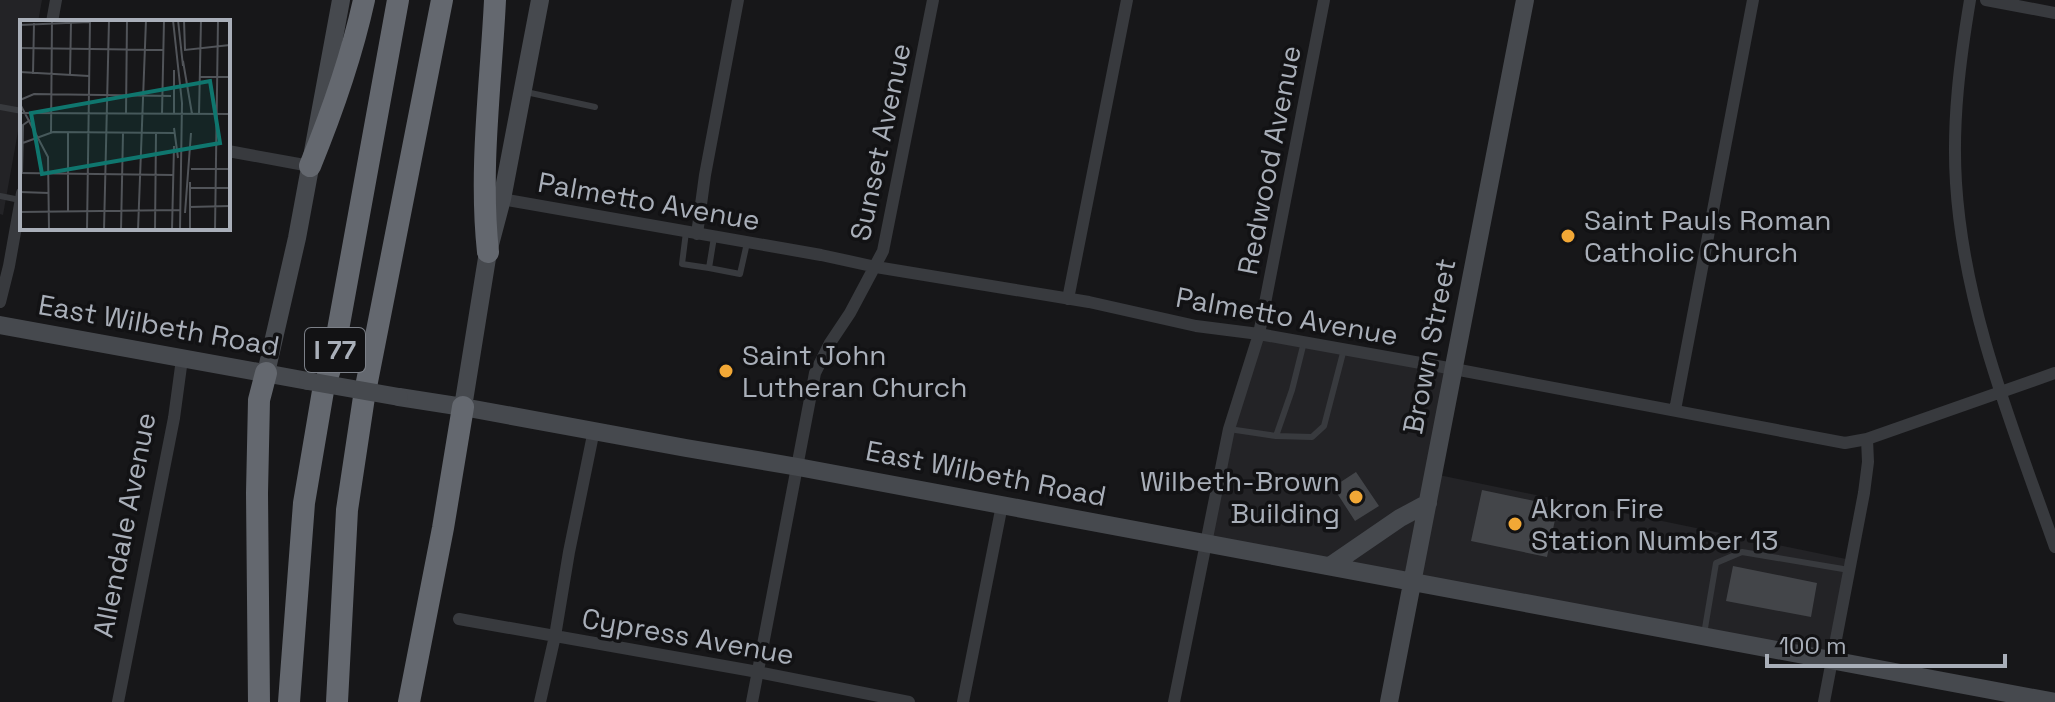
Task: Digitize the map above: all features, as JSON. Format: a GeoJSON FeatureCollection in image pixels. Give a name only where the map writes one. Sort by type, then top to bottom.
{"type":"FeatureCollection","features":[{"type":"Feature","properties":{"kind":"highway"},"geometry":{"type":"LineString","coordinates":[[310,166],[337,99],[357,35],[364,0]]}},
{"type":"Feature","properties":{"kind":"highway","name":"I 77"},"geometry":{"type":"LineString","coordinates":[[289,702],[304,503],[398,0]]}},
{"type":"Feature","properties":{"kind":"highway","name":"I 77"},"geometry":{"type":"LineString","coordinates":[[337,702],[347,510],[364,397],[442,0]]}},
{"type":"Feature","properties":{"kind":"highway"},"geometry":{"type":"LineString","coordinates":[[488,252],[484,216],[485,177],[495,0]]}},
{"type":"Feature","properties":{"kind":"highway"},"geometry":{"type":"LineString","coordinates":[[259,702],[257,493],[259,400],[266,373]]}},
{"type":"Feature","properties":{"kind":"highway"},"geometry":{"type":"LineString","coordinates":[[409,702],[463,407]]}},
{"type":"Feature","properties":{"kind":"main road"},"geometry":{"type":"LineString","coordinates":[[266,373],[297,238],[341,0]]}},
{"type":"Feature","properties":{"kind":"main road"},"geometry":{"type":"LineString","coordinates":[[463,407],[488,252],[502,199],[540,0]]}},
{"type":"Feature","properties":{"kind":"main road","name":"Brown Street"},"geometry":{"type":"LineString","coordinates":[[1389,702],[1525,0]]}},
{"type":"Feature","properties":{"kind":"main road","name":"East Wilbeth Road"},"geometry":{"type":"LineString","coordinates":[[0,325],[798,467],[2055,702]]}},
{"type":"Feature","properties":{"kind":"main road"},"geometry":{"type":"LineString","coordinates":[[1330,566],[1400,518],[1428,503]]}},
{"type":"Feature","properties":{"kind":"street"},"geometry":{"type":"LineString","coordinates":[[52,20],[56,0]]}},
{"type":"Feature","properties":{"kind":"street"},"geometry":{"type":"LineString","coordinates":[[691,233],[738,0]]}},
{"type":"Feature","properties":{"kind":"street","name":"Sunset Avenue"},"geometry":{"type":"LineString","coordinates":[[752,702],[815,373],[883,251],[933,0]]}},
{"type":"Feature","properties":{"kind":"street"},"geometry":{"type":"LineString","coordinates":[[1068,299],[1127,0]]}},
{"type":"Feature","properties":{"kind":"street","name":"Redwood Avenue"},"geometry":{"type":"LineString","coordinates":[[1174,702],[1229,429],[1259,334],[1324,0]]}},
{"type":"Feature","properties":{"kind":"street"},"geometry":{"type":"LineString","coordinates":[[1675,410],[1753,0]]}},
{"type":"Feature","properties":{"kind":"street"},"geometry":{"type":"LineString","coordinates":[[1970,0],[1961,58],[1955,156],[1963,246],[1983,338],[2055,547]]}},
{"type":"Feature","properties":{"kind":"street"},"geometry":{"type":"LineString","coordinates":[[1986,0],[2055,13]]}},
{"type":"Feature","properties":{"kind":"street"},"geometry":{"type":"LineString","coordinates":[[230,151],[310,166]]}},
{"type":"Feature","properties":{"kind":"street","name":"Palmetto Avenue"},"geometry":{"type":"LineString","coordinates":[[502,199],[1068,299],[1196,326],[1344,349],[1845,443],[1867,439],[2055,373]]}},
{"type":"Feature","properties":{"kind":"street"},"geometry":{"type":"LineString","coordinates":[[0,302],[20,203]]}},
{"type":"Feature","properties":{"kind":"street","name":"Allendale Avenue"},"geometry":{"type":"LineString","coordinates":[[118,702],[174,418],[182,359]]}},
{"type":"Feature","properties":{"kind":"street"},"geometry":{"type":"LineString","coordinates":[[540,702],[594,430]]}},
{"type":"Feature","properties":{"kind":"street"},"geometry":{"type":"LineString","coordinates":[[1824,702],[1868,462],[1867,439]]}},
{"type":"Feature","properties":{"kind":"street"},"geometry":{"type":"LineString","coordinates":[[963,702],[1002,505]]}},
{"type":"Feature","properties":{"kind":"street","name":"Cypress Avenue"},"geometry":{"type":"LineString","coordinates":[[459,619],[909,702]]}},
{"type":"Feature","properties":{"kind":"lane"},"geometry":{"type":"LineString","coordinates":[[522,91],[595,107]]}},
{"type":"Feature","properties":{"kind":"lane"},"geometry":{"type":"LineString","coordinates":[[0,107],[20,111]]}},
{"type":"Feature","properties":{"kind":"lane"},"geometry":{"type":"LineString","coordinates":[[0,196],[20,197]]}},
{"type":"Feature","properties":{"kind":"lane"},"geometry":{"type":"LineString","coordinates":[[691,233],[682,264],[740,274],[747,243]]}},
{"type":"Feature","properties":{"kind":"lane"},"geometry":{"type":"LineString","coordinates":[[709,268],[714,237]]}},
{"type":"Feature","properties":{"kind":"lane"},"geometry":{"type":"LineString","coordinates":[[1276,436],[1304,342]]}},
{"type":"Feature","properties":{"kind":"lane"},"geometry":{"type":"LineString","coordinates":[[1229,429],[1276,436],[1312,437],[1324,426],[1344,349]]}},
{"type":"Feature","properties":{"kind":"lane"},"geometry":{"type":"LineString","coordinates":[[1703,636],[1716,563],[1742,552],[1849,570]]}},
{"type":"Feature","properties":{"kind":"shaded area"},"geometry":{"type":"Polygon","coordinates":[[[0,0],[42,0],[38,20],[20,20],[20,120],[3,215],[0,214],[0,0]]]}},
{"type":"Feature","properties":{"kind":"shaded area"},"geometry":{"type":"Polygon","coordinates":[[[1259,334],[1454,369],[1434,474],[1851,560],[1832,660],[1204,543],[1259,334]]]}},
{"type":"Feature","properties":{"kind":"building","name":"Wilbeth-Brown Building"},"geometry":{"type":"Polygon","coordinates":[[[1356,472],[1379,506],[1355,521],[1333,487],[1356,472]]]}},
{"type":"Feature","properties":{"kind":"building","name":"Akron Fire Station Number 13"},"geometry":{"type":"Polygon","coordinates":[[[1482,490],[1558,506],[1547,557],[1471,541],[1482,490]]]}},
{"type":"Feature","properties":{"kind":"building"},"geometry":{"type":"Polygon","coordinates":[[[1733,566],[1817,583],[1811,617],[1726,601],[1733,566]]]}},
{"type":"Feature","properties":{"kind":"place","name":"Saint Pauls Roman Catholic Church"},"geometry":{"type":"Point","coordinates":[1568,236]}},
{"type":"Feature","properties":{"kind":"place","name":"Saint John Lutheran Church"},"geometry":{"type":"Point","coordinates":[726,371]}},
{"type":"Feature","properties":{"kind":"place","name":"Wilbeth-Brown Building"},"geometry":{"type":"Point","coordinates":[1356,497]}},
{"type":"Feature","properties":{"kind":"place","name":"Akron Fire Station Number 13"},"geometry":{"type":"Point","coordinates":[1515,524]}}]}
